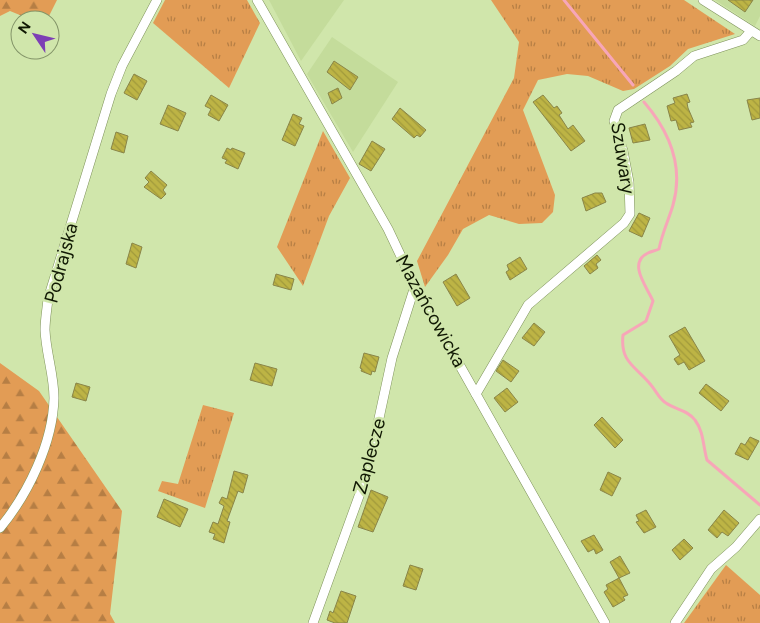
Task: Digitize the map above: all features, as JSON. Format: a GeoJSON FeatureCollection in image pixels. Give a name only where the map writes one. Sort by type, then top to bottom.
{"type":"FeatureCollection","features":[{"type":"Feature","properties":{"kind":"street","name":"Podrajska"},"geometry":{"type":"LineString","coordinates":[[0,528],[14,511],[36,466],[49,432],[54,400],[45,330],[48,299],[111,94],[122,66],[157,0]]}},
{"type":"Feature","properties":{"kind":"street","name":"Mazańcowicka"},"geometry":{"type":"LineString","coordinates":[[257,0],[388,229],[415,286],[605,623]]}},
{"type":"Feature","properties":{"kind":"street"},"geometry":{"type":"LineString","coordinates":[[704,0],[760,36]]}},
{"type":"Feature","properties":{"kind":"street","name":"Szuwary"},"geometry":{"type":"LineString","coordinates":[[476,394],[528,305],[624,223],[630,214],[628,174],[614,121],[618,110],[676,71],[694,56],[743,40],[751,31]]}},
{"type":"Feature","properties":{"kind":"street","name":"Zaplecze"},"geometry":{"type":"LineString","coordinates":[[313,623],[367,474],[392,358],[415,286]]}},
{"type":"Feature","properties":{"kind":"street"},"geometry":{"type":"LineString","coordinates":[[675,623],[711,569],[736,547],[760,519]]}},
{"type":"Feature","properties":{"kind":"shaded area"},"geometry":{"type":"Polygon","coordinates":[[[269,0],[344,0],[301,61],[269,0]]]}},
{"type":"Feature","properties":{"kind":"shaded area"},"geometry":{"type":"Polygon","coordinates":[[[715,0],[760,0],[760,16],[755,26],[715,0]]]}},
{"type":"Feature","properties":{"kind":"shaded area"},"geometry":{"type":"Polygon","coordinates":[[[332,37],[398,82],[353,152],[307,74],[332,37]]]}},
{"type":"Feature","properties":{"kind":"green space"},"geometry":{"type":"Polygon","coordinates":[[[0,0],[57,0],[52,10],[10,10],[0,16],[0,0]]]}},
{"type":"Feature","properties":{"kind":"green space"},"geometry":{"type":"Polygon","coordinates":[[[165,0],[247,0],[260,23],[229,88],[153,23],[165,0]]]}},
{"type":"Feature","properties":{"kind":"green space"},"geometry":{"type":"Polygon","coordinates":[[[491,0],[684,0],[735,34],[688,49],[670,66],[634,89],[623,91],[588,76],[567,74],[538,80],[523,110],[555,195],[553,212],[542,223],[519,224],[489,215],[463,229],[448,255],[425,287],[417,261],[514,78],[519,42],[491,0]]]}},
{"type":"Feature","properties":{"kind":"green space"},"geometry":{"type":"Polygon","coordinates":[[[323,131],[350,178],[329,216],[303,286],[277,247],[323,131]]]}},
{"type":"Feature","properties":{"kind":"green space"},"geometry":{"type":"Polygon","coordinates":[[[0,363],[39,391],[122,511],[110,614],[115,623],[0,623],[0,363]]]}},
{"type":"Feature","properties":{"kind":"green space"},"geometry":{"type":"Polygon","coordinates":[[[203,405],[234,413],[205,508],[158,491],[162,481],[178,484],[203,405]]]}},
{"type":"Feature","properties":{"kind":"green space"},"geometry":{"type":"Polygon","coordinates":[[[726,565],[760,595],[760,623],[684,623],[726,565]]]}},
{"type":"Feature","properties":{"kind":"building"},"geometry":{"type":"Polygon","coordinates":[[[728,0],[753,0],[745,12],[728,0]]]}},
{"type":"Feature","properties":{"kind":"building"},"geometry":{"type":"Polygon","coordinates":[[[334,61],[358,77],[350,90],[327,72],[334,61]]]}},
{"type":"Feature","properties":{"kind":"building"},"geometry":{"type":"Polygon","coordinates":[[[134,74],[147,81],[137,100],[124,93],[134,74]]]}},
{"type":"Feature","properties":{"kind":"building"},"geometry":{"type":"Polygon","coordinates":[[[338,88],[342,98],[332,104],[328,93],[338,88]]]}},
{"type":"Feature","properties":{"kind":"building"},"geometry":{"type":"Polygon","coordinates":[[[687,94],[690,102],[687,103],[688,108],[694,122],[690,123],[692,127],[679,130],[676,120],[671,121],[667,106],[675,103],[673,98],[687,94]]]}},
{"type":"Feature","properties":{"kind":"building"},"geometry":{"type":"Polygon","coordinates":[[[211,95],[228,105],[219,121],[208,115],[211,109],[205,106],[211,95]]]}},
{"type":"Feature","properties":{"kind":"building"},"geometry":{"type":"Polygon","coordinates":[[[543,95],[554,108],[557,106],[562,113],[559,115],[568,129],[573,125],[585,141],[571,151],[533,102],[543,95]]]}},
{"type":"Feature","properties":{"kind":"building"},"geometry":{"type":"Polygon","coordinates":[[[760,98],[760,118],[752,120],[747,100],[760,98]]]}},
{"type":"Feature","properties":{"kind":"building"},"geometry":{"type":"Polygon","coordinates":[[[168,105],[186,113],[178,131],[160,124],[168,105]]]}},
{"type":"Feature","properties":{"kind":"building"},"geometry":{"type":"Polygon","coordinates":[[[400,108],[426,130],[420,137],[417,135],[414,138],[392,119],[400,108]]]}},
{"type":"Feature","properties":{"kind":"building"},"geometry":{"type":"Polygon","coordinates":[[[293,114],[302,118],[299,124],[304,126],[295,146],[282,140],[293,114]]]}},
{"type":"Feature","properties":{"kind":"building"},"geometry":{"type":"Polygon","coordinates":[[[645,124],[650,140],[633,143],[629,128],[645,124]]]}},
{"type":"Feature","properties":{"kind":"building"},"geometry":{"type":"Polygon","coordinates":[[[116,132],[128,136],[124,153],[111,149],[116,132]]]}},
{"type":"Feature","properties":{"kind":"building"},"geometry":{"type":"Polygon","coordinates":[[[372,141],[385,149],[371,171],[359,164],[372,141]]]}},
{"type":"Feature","properties":{"kind":"building"},"geometry":{"type":"Polygon","coordinates":[[[227,148],[245,153],[238,169],[225,163],[227,160],[222,158],[227,148]]]}},
{"type":"Feature","properties":{"kind":"building"},"geometry":{"type":"Polygon","coordinates":[[[151,171],[167,185],[163,190],[166,194],[161,199],[144,187],[149,182],[145,178],[151,171]]]}},
{"type":"Feature","properties":{"kind":"building"},"geometry":{"type":"Polygon","coordinates":[[[595,193],[602,193],[606,202],[586,211],[582,198],[595,193]]]}},
{"type":"Feature","properties":{"kind":"building"},"geometry":{"type":"Polygon","coordinates":[[[639,213],[650,218],[642,237],[629,231],[639,213]]]}},
{"type":"Feature","properties":{"kind":"building"},"geometry":{"type":"Polygon","coordinates":[[[132,243],[142,247],[136,268],[126,264],[132,243]]]}},
{"type":"Feature","properties":{"kind":"building"},"geometry":{"type":"Polygon","coordinates":[[[597,255],[601,260],[596,264],[598,268],[590,274],[584,266],[597,255]]]}},
{"type":"Feature","properties":{"kind":"building"},"geometry":{"type":"Polygon","coordinates":[[[520,257],[527,269],[510,280],[506,272],[509,270],[507,265],[520,257]]]}},
{"type":"Feature","properties":{"kind":"building"},"geometry":{"type":"Polygon","coordinates":[[[276,274],[294,279],[291,290],[273,285],[276,274]]]}},
{"type":"Feature","properties":{"kind":"building"},"geometry":{"type":"Polygon","coordinates":[[[456,274],[470,298],[457,306],[443,282],[456,274]]]}},
{"type":"Feature","properties":{"kind":"building"},"geometry":{"type":"Polygon","coordinates":[[[534,323],[545,332],[534,346],[522,338],[534,323]]]}},
{"type":"Feature","properties":{"kind":"building"},"geometry":{"type":"Polygon","coordinates":[[[685,327],[705,361],[689,370],[684,362],[678,365],[674,359],[680,355],[669,336],[685,327]]]}},
{"type":"Feature","properties":{"kind":"building"},"geometry":{"type":"Polygon","coordinates":[[[364,353],[379,357],[375,372],[372,371],[371,375],[361,371],[362,369],[360,368],[364,353]]]}},
{"type":"Feature","properties":{"kind":"building"},"geometry":{"type":"Polygon","coordinates":[[[503,360],[519,371],[511,382],[496,371],[503,360]]]}},
{"type":"Feature","properties":{"kind":"building"},"geometry":{"type":"Polygon","coordinates":[[[255,363],[277,369],[272,386],[250,380],[255,363]]]}},
{"type":"Feature","properties":{"kind":"building"},"geometry":{"type":"Polygon","coordinates":[[[76,383],[90,387],[86,401],[72,397],[76,383]]]}},
{"type":"Feature","properties":{"kind":"building"},"geometry":{"type":"Polygon","coordinates":[[[706,384],[729,401],[721,411],[699,393],[706,384]]]}},
{"type":"Feature","properties":{"kind":"building"},"geometry":{"type":"Polygon","coordinates":[[[507,388],[518,402],[505,412],[494,398],[507,388]]]}},
{"type":"Feature","properties":{"kind":"building"},"geometry":{"type":"Polygon","coordinates":[[[602,417],[623,440],[615,448],[594,425],[602,417]]]}},
{"type":"Feature","properties":{"kind":"building"},"geometry":{"type":"Polygon","coordinates":[[[750,437],[759,441],[748,460],[735,454],[741,443],[745,445],[750,437]]]}},
{"type":"Feature","properties":{"kind":"building"},"geometry":{"type":"Polygon","coordinates":[[[234,471],[248,475],[243,493],[238,491],[227,521],[230,522],[224,543],[213,539],[215,534],[209,532],[213,522],[218,524],[224,506],[219,503],[222,497],[227,499],[234,471]]]}},
{"type":"Feature","properties":{"kind":"building"},"geometry":{"type":"Polygon","coordinates":[[[608,472],[621,478],[612,496],[600,490],[608,472]]]}},
{"type":"Feature","properties":{"kind":"building"},"geometry":{"type":"Polygon","coordinates":[[[371,490],[388,497],[373,532],[358,527],[371,490]]]}},
{"type":"Feature","properties":{"kind":"building"},"geometry":{"type":"Polygon","coordinates":[[[164,499],[188,509],[180,527],[157,517],[164,499]]]}},
{"type":"Feature","properties":{"kind":"building"},"geometry":{"type":"Polygon","coordinates":[[[646,510],[656,527],[644,533],[636,522],[639,521],[636,515],[646,510]]]}},
{"type":"Feature","properties":{"kind":"building"},"geometry":{"type":"Polygon","coordinates":[[[724,510],[739,523],[728,536],[722,532],[717,538],[708,530],[724,510]]]}},
{"type":"Feature","properties":{"kind":"building"},"geometry":{"type":"Polygon","coordinates":[[[594,535],[603,550],[596,554],[594,549],[588,552],[581,541],[594,535]]]}},
{"type":"Feature","properties":{"kind":"building"},"geometry":{"type":"Polygon","coordinates":[[[684,539],[693,548],[680,560],[672,550],[684,539]]]}},
{"type":"Feature","properties":{"kind":"building"},"geometry":{"type":"Polygon","coordinates":[[[620,556],[630,573],[619,578],[610,562],[620,556]]]}},
{"type":"Feature","properties":{"kind":"building"},"geometry":{"type":"Polygon","coordinates":[[[410,565],[423,569],[416,590],[403,586],[410,565]]]}},
{"type":"Feature","properties":{"kind":"building"},"geometry":{"type":"Polygon","coordinates":[[[619,578],[628,595],[623,597],[625,600],[613,607],[604,592],[608,589],[606,585],[619,578]]]}},
{"type":"Feature","properties":{"kind":"building"},"geometry":{"type":"Polygon","coordinates":[[[341,591],[356,596],[347,623],[335,623],[327,620],[330,611],[333,613],[341,591]]]}},
{"type":"Feature","properties":{"kind":"waterway"},"geometry":{"type":"LineString","coordinates":[[564,0],[633,85]]}},
{"type":"Feature","properties":{"kind":"waterway"},"geometry":{"type":"LineString","coordinates":[[644,102],[661,125],[672,150],[677,177],[676,191],[659,249],[642,257],[639,263],[640,276],[653,301],[646,321],[623,335],[624,352],[630,363],[662,400],[689,414],[695,420],[702,435],[707,460],[760,505]]}}]}
